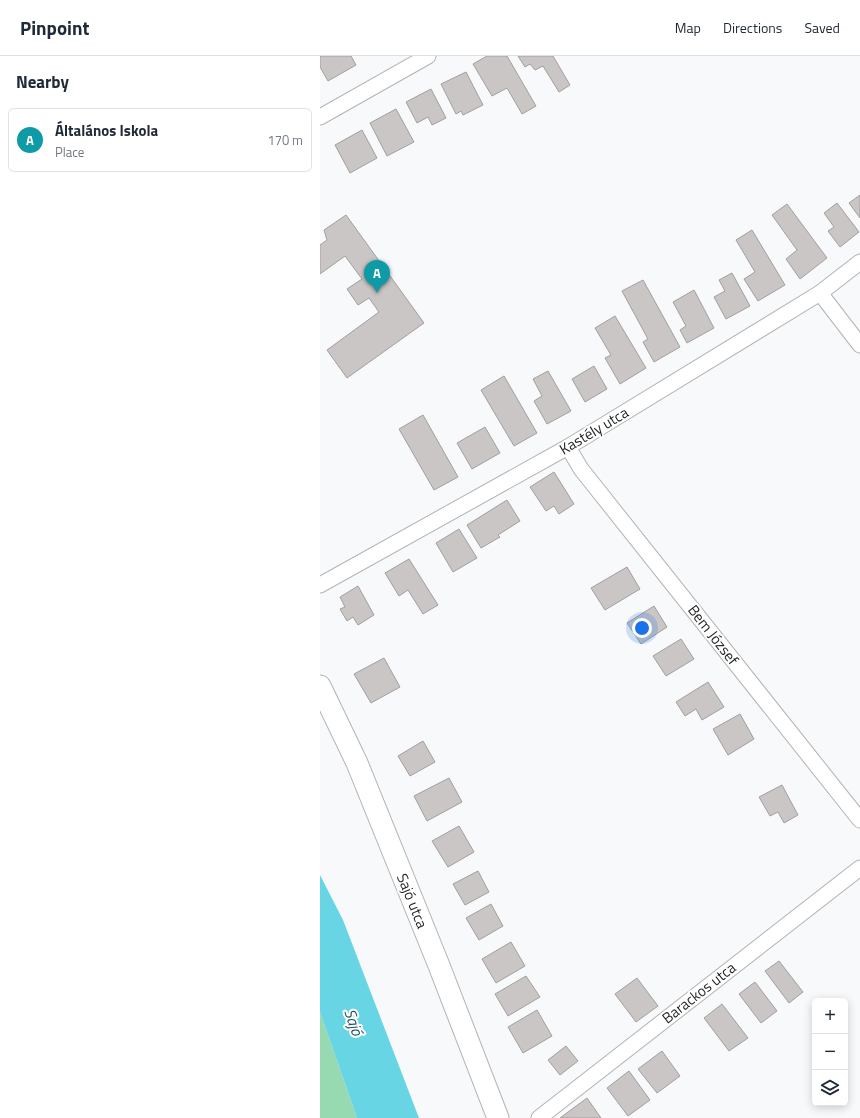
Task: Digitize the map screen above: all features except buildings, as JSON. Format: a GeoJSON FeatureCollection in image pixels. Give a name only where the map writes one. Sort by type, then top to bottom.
{"type":"FeatureCollection","features":[{"type":"Feature","properties":{"kind":"main road","name":"Sajó utca"},"geometry":{"type":"LineString","coordinates":[[320,686],[357,763],[498,1118]]}},
{"type":"Feature","properties":{"kind":"street"},"geometry":{"type":"LineString","coordinates":[[320,118],[428,56]]}},
{"type":"Feature","properties":{"kind":"street","name":"Kastély utca"},"geometry":{"type":"LineString","coordinates":[[320,585],[568,447],[820,293],[860,262]]}},
{"type":"Feature","properties":{"kind":"street"},"geometry":{"type":"LineString","coordinates":[[820,293],[860,345]]}},
{"type":"Feature","properties":{"kind":"street","name":"Bem József"},"geometry":{"type":"LineString","coordinates":[[568,447],[581,469],[860,820]]}},
{"type":"Feature","properties":{"kind":"street","name":"Barackos utca"},"geometry":{"type":"LineString","coordinates":[[539,1118],[860,868]]}},
{"type":"Feature","properties":{"kind":"green space"},"geometry":{"type":"Polygon","coordinates":[[[320,1012],[357,1118],[320,1118],[320,1012]]]}},
{"type":"Feature","properties":{"kind":"water","name":"Sajó"},"geometry":{"type":"Polygon","coordinates":[[[320,875],[343,920],[419,1118],[357,1118],[320,1012],[320,875]]]}},
{"type":"Feature","properties":{"kind":"place","name":"Általános Iskola"},"geometry":{"type":"Point","coordinates":[377,293]}}]}
